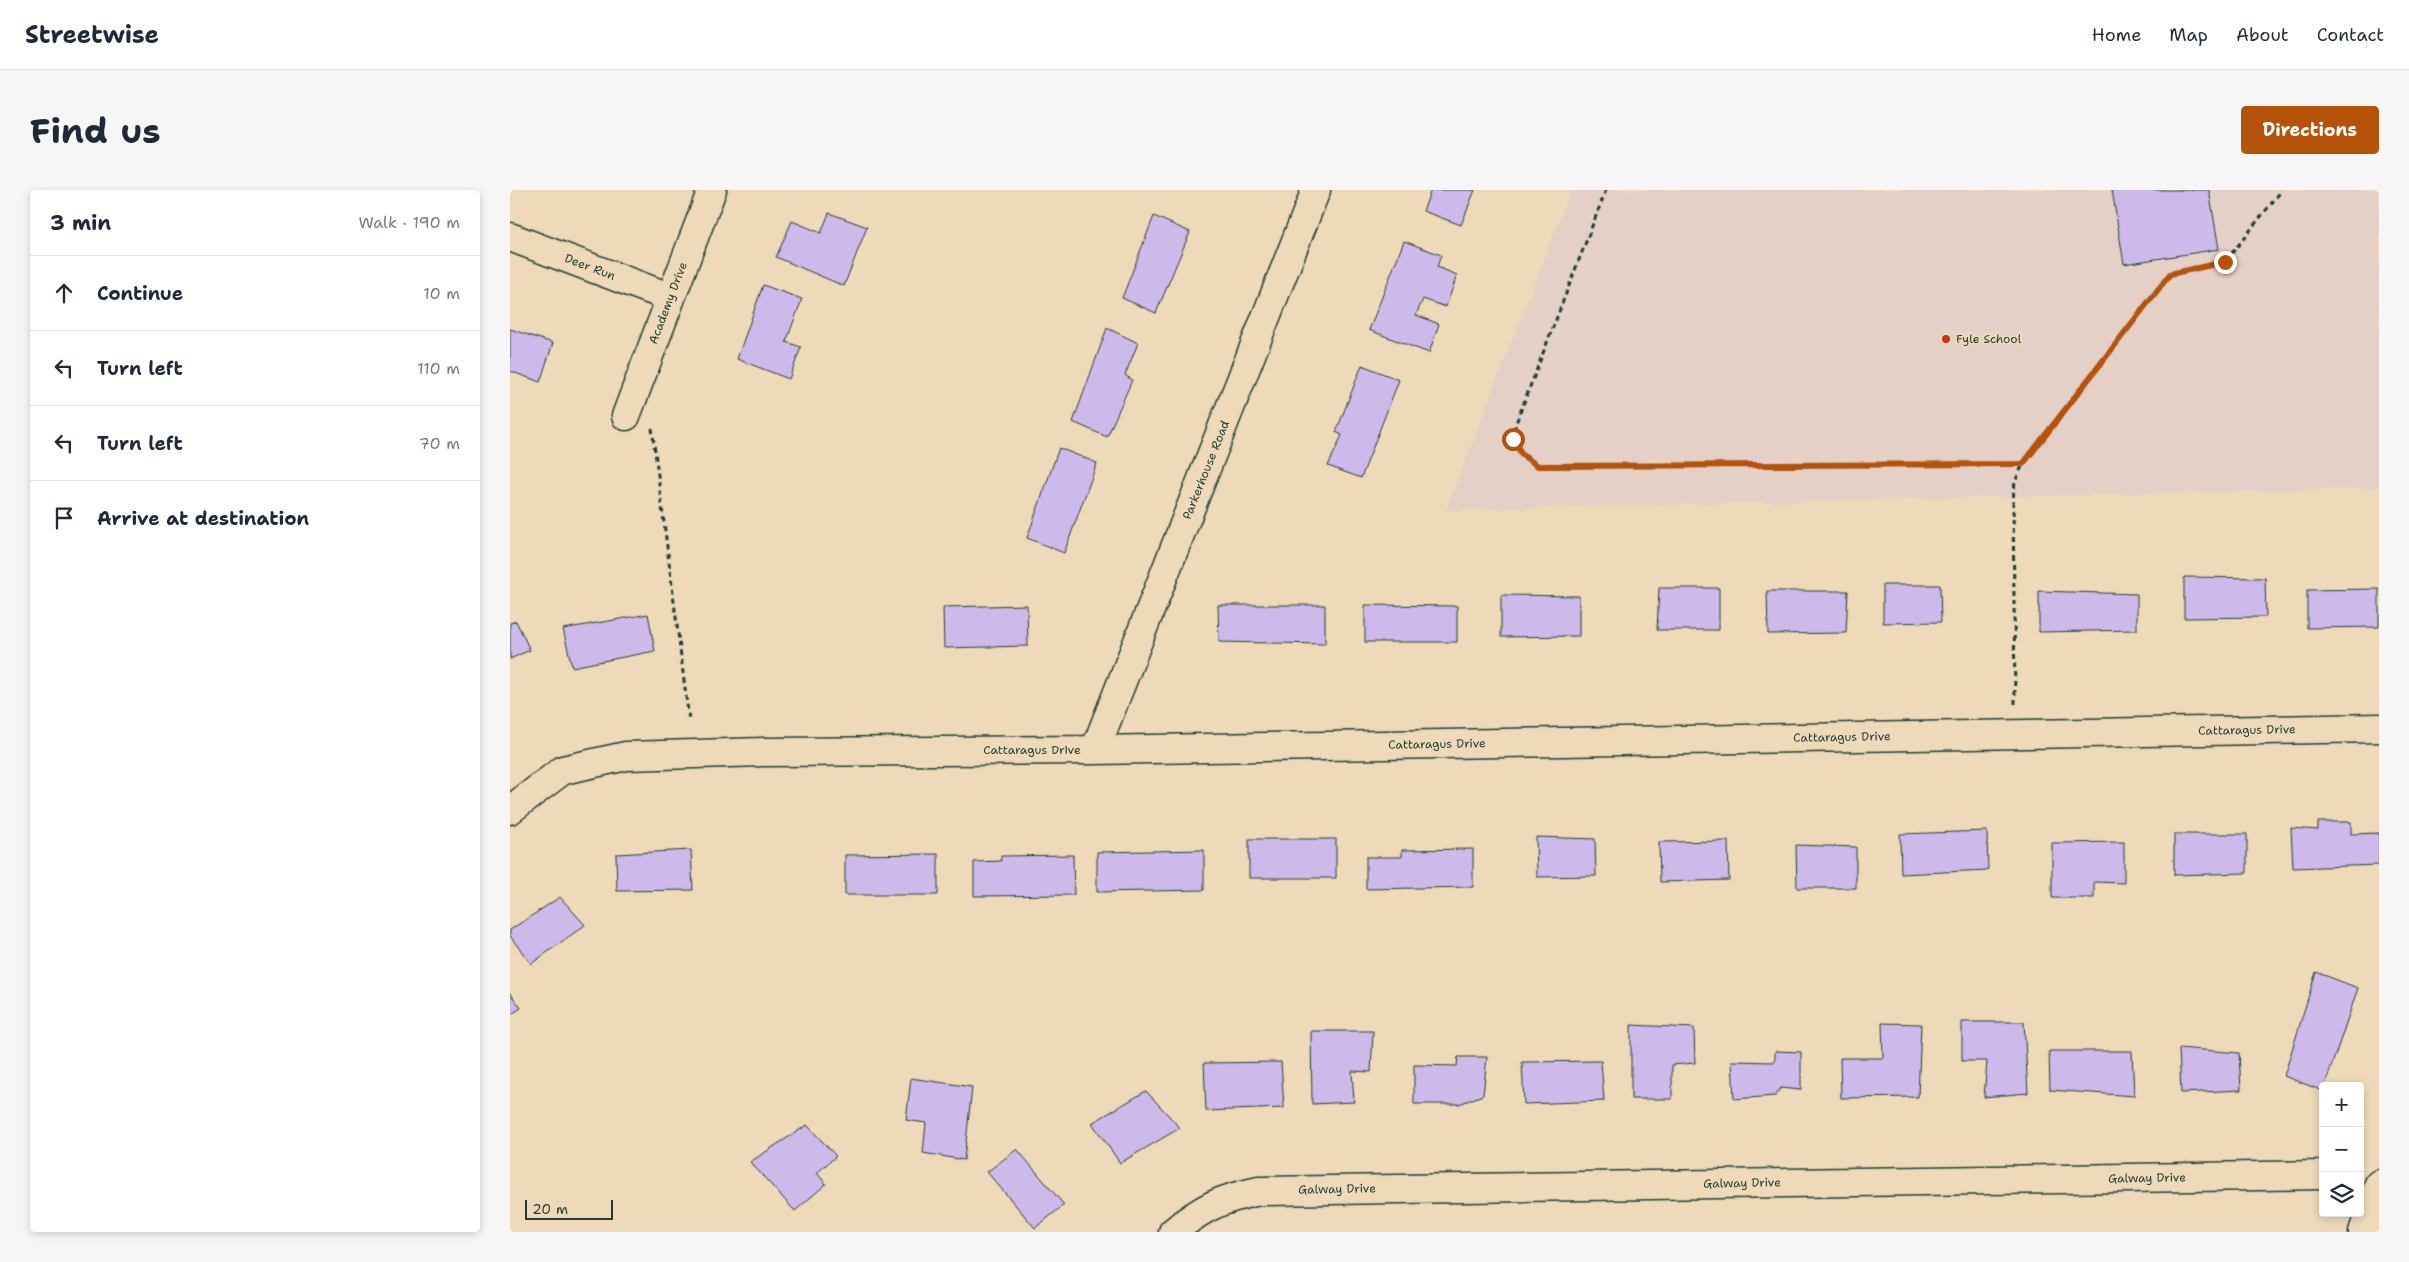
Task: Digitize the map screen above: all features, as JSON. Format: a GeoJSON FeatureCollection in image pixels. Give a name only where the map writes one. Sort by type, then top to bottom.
{"type":"FeatureCollection","features":[{"type":"Feature","properties":{"kind":"street","name":"Academy Drive"},"geometry":{"type":"LineString","coordinates":[[638,418],[670,297],[712,190]]}},
{"type":"Feature","properties":{"kind":"street","name":"Parkerhouse Road"},"geometry":{"type":"LineString","coordinates":[[1095,750],[1316,190]]}},
{"type":"Feature","properties":{"kind":"street","name":"Deer Run"},"geometry":{"type":"LineString","coordinates":[[510,237],[670,297]]}},
{"type":"Feature","properties":{"kind":"street","name":"Cattaragus Drive"},"geometry":{"type":"LineString","coordinates":[[510,810],[564,770],[626,756],[764,752],[1095,750],[2379,728]]}},
{"type":"Feature","properties":{"kind":"street","name":"Galway Drive"},"geometry":{"type":"LineString","coordinates":[[1173,1232],[1197,1213],[1226,1198],[1259,1191],[2319,1175]]}},
{"type":"Feature","properties":{"kind":"street"},"geometry":{"type":"LineString","coordinates":[[2364,1175],[2379,1175]]}},
{"type":"Feature","properties":{"kind":"street"},"geometry":{"type":"LineString","coordinates":[[2363,1232],[2379,1184]]}},
{"type":"Feature","properties":{"kind":"path"},"geometry":{"type":"LineString","coordinates":[[1606,190],[1516,423],[1513,439],[1522,455],[1538,466],[2023,464]]}},
{"type":"Feature","properties":{"kind":"path"},"geometry":{"type":"LineString","coordinates":[[2015,704],[2013,499],[2015,482],[2023,464],[2170,274],[2225,262],[2282,190]]}},
{"type":"Feature","properties":{"kind":"path"},"geometry":{"type":"LineString","coordinates":[[638,418],[689,720]]}},
{"type":"Feature","properties":{"kind":"shaded area","name":"Fyle School"},"geometry":{"type":"Polygon","coordinates":[[[1571,190],[2379,190],[2379,488],[1446,510],[1571,190]]]}},
{"type":"Feature","properties":{"kind":"building"},"geometry":{"type":"Polygon","coordinates":[[[1431,190],[1475,190],[1461,225],[1423,211],[1431,190]]]}},
{"type":"Feature","properties":{"kind":"building"},"geometry":{"type":"Polygon","coordinates":[[[2112,190],[2209,190],[2219,249],[2124,264],[2112,190]]]}},
{"type":"Feature","properties":{"kind":"building"},"geometry":{"type":"Polygon","coordinates":[[[829,213],[867,227],[844,286],[776,257],[792,221],[821,233],[829,213]]]}},
{"type":"Feature","properties":{"kind":"building"},"geometry":{"type":"Polygon","coordinates":[[[1154,216],[1190,232],[1156,313],[1122,298],[1154,216]]]}},
{"type":"Feature","properties":{"kind":"building"},"geometry":{"type":"Polygon","coordinates":[[[1404,241],[1441,255],[1437,267],[1457,275],[1446,307],[1423,299],[1416,315],[1439,324],[1429,353],[1369,330],[1404,241]]]}},
{"type":"Feature","properties":{"kind":"building"},"geometry":{"type":"Polygon","coordinates":[[[763,285],[802,299],[786,342],[801,347],[789,379],[737,359],[763,285]]]}},
{"type":"Feature","properties":{"kind":"building"},"geometry":{"type":"Polygon","coordinates":[[[1107,328],[1138,343],[1125,375],[1132,380],[1107,437],[1073,422],[1107,328]]]}},
{"type":"Feature","properties":{"kind":"building"},"geometry":{"type":"Polygon","coordinates":[[[510,329],[553,343],[540,382],[510,371],[510,329]]]}},
{"type":"Feature","properties":{"kind":"building"},"geometry":{"type":"Polygon","coordinates":[[[1362,365],[1399,380],[1361,478],[1328,466],[1342,435],[1336,432],[1362,365]]]}},
{"type":"Feature","properties":{"kind":"building"},"geometry":{"type":"Polygon","coordinates":[[[1059,448],[1097,463],[1064,553],[1027,538],[1059,448]]]}},
{"type":"Feature","properties":{"kind":"building"},"geometry":{"type":"Polygon","coordinates":[[[2184,577],[2265,578],[2266,617],[2184,618],[2184,577]]]}},
{"type":"Feature","properties":{"kind":"building"},"geometry":{"type":"Polygon","coordinates":[[[1883,585],[1940,585],[1941,622],[1883,623],[1883,585]]]}},
{"type":"Feature","properties":{"kind":"building"},"geometry":{"type":"Polygon","coordinates":[[[1659,588],[1719,588],[1719,630],[1657,630],[1659,588]]]}},
{"type":"Feature","properties":{"kind":"building"},"geometry":{"type":"Polygon","coordinates":[[[2379,589],[2379,627],[2307,628],[2307,590],[2379,589]]]}},
{"type":"Feature","properties":{"kind":"building"},"geometry":{"type":"Polygon","coordinates":[[[1767,591],[1848,591],[1846,633],[1768,634],[1767,591]]]}},
{"type":"Feature","properties":{"kind":"building"},"geometry":{"type":"Polygon","coordinates":[[[2039,591],[2137,594],[2137,630],[2039,632],[2039,591]]]}},
{"type":"Feature","properties":{"kind":"building"},"geometry":{"type":"Polygon","coordinates":[[[1501,595],[1579,596],[1579,636],[1501,637],[1501,595]]]}},
{"type":"Feature","properties":{"kind":"building"},"geometry":{"type":"Polygon","coordinates":[[[1027,605],[1028,646],[944,648],[943,607],[1027,605]]]}},
{"type":"Feature","properties":{"kind":"building"},"geometry":{"type":"Polygon","coordinates":[[[1218,605],[1325,605],[1325,644],[1219,642],[1218,605]]]}},
{"type":"Feature","properties":{"kind":"building"},"geometry":{"type":"Polygon","coordinates":[[[1365,605],[1457,606],[1457,642],[1365,642],[1365,605]]]}},
{"type":"Feature","properties":{"kind":"building"},"geometry":{"type":"Polygon","coordinates":[[[648,614],[655,651],[572,667],[563,629],[648,614]]]}},
{"type":"Feature","properties":{"kind":"building"},"geometry":{"type":"Polygon","coordinates":[[[516,621],[530,650],[510,659],[510,623],[516,621]]]}},
{"type":"Feature","properties":{"kind":"building"},"geometry":{"type":"Polygon","coordinates":[[[2318,822],[2351,822],[2351,834],[2379,833],[2379,865],[2293,868],[2291,828],[2318,830],[2318,822]]]}},
{"type":"Feature","properties":{"kind":"building"},"geometry":{"type":"Polygon","coordinates":[[[1987,831],[1988,870],[1901,874],[1900,834],[1987,831]]]}},
{"type":"Feature","properties":{"kind":"building"},"geometry":{"type":"Polygon","coordinates":[[[2174,834],[2247,834],[2247,873],[2174,875],[2174,834]]]}},
{"type":"Feature","properties":{"kind":"building"},"geometry":{"type":"Polygon","coordinates":[[[1536,837],[1595,839],[1596,876],[1537,877],[1536,837]]]}},
{"type":"Feature","properties":{"kind":"building"},"geometry":{"type":"Polygon","coordinates":[[[1249,839],[1336,839],[1336,878],[1249,878],[1249,839]]]}},
{"type":"Feature","properties":{"kind":"building"},"geometry":{"type":"Polygon","coordinates":[[[1728,841],[1729,880],[1660,882],[1659,842],[1728,841]]]}},
{"type":"Feature","properties":{"kind":"building"},"geometry":{"type":"Polygon","coordinates":[[[2124,842],[2124,883],[2094,882],[2094,898],[2052,898],[2052,843],[2124,842]]]}},
{"type":"Feature","properties":{"kind":"building"},"geometry":{"type":"Polygon","coordinates":[[[1796,845],[1856,847],[1856,888],[1797,888],[1796,845]]]}},
{"type":"Feature","properties":{"kind":"building"},"geometry":{"type":"Polygon","coordinates":[[[1473,849],[1473,887],[1366,889],[1366,857],[1402,857],[1402,850],[1473,849]]]}},
{"type":"Feature","properties":{"kind":"building"},"geometry":{"type":"Polygon","coordinates":[[[691,850],[693,890],[617,891],[616,854],[691,850]]]}},
{"type":"Feature","properties":{"kind":"building"},"geometry":{"type":"Polygon","coordinates":[[[1204,850],[1204,890],[1097,892],[1097,852],[1204,850]]]}},
{"type":"Feature","properties":{"kind":"building"},"geometry":{"type":"Polygon","coordinates":[[[938,854],[938,895],[845,895],[845,855],[938,854]]]}},
{"type":"Feature","properties":{"kind":"building"},"geometry":{"type":"Polygon","coordinates":[[[1073,855],[1074,895],[974,896],[974,862],[1001,861],[1001,856],[1073,855]]]}},
{"type":"Feature","properties":{"kind":"building"},"geometry":{"type":"Polygon","coordinates":[[[560,897],[585,925],[531,964],[510,936],[510,930],[560,897]]]}},
{"type":"Feature","properties":{"kind":"building"},"geometry":{"type":"Polygon","coordinates":[[[2316,972],[2358,988],[2326,1082],[2319,1082],[2319,1089],[2284,1076],[2316,972]]]}},
{"type":"Feature","properties":{"kind":"building"},"geometry":{"type":"Polygon","coordinates":[[[510,993],[521,1008],[510,1015],[510,993]]]}},
{"type":"Feature","properties":{"kind":"building"},"geometry":{"type":"Polygon","coordinates":[[[1962,1022],[2024,1022],[2028,1093],[1984,1097],[1987,1061],[1962,1061],[1962,1022]]]}},
{"type":"Feature","properties":{"kind":"building"},"geometry":{"type":"Polygon","coordinates":[[[1882,1023],[1921,1024],[1918,1097],[1841,1098],[1840,1058],[1883,1058],[1882,1023]]]}},
{"type":"Feature","properties":{"kind":"building"},"geometry":{"type":"Polygon","coordinates":[[[1631,1025],[1694,1028],[1695,1063],[1672,1065],[1672,1099],[1631,1099],[1631,1025]]]}},
{"type":"Feature","properties":{"kind":"building"},"geometry":{"type":"Polygon","coordinates":[[[1311,1031],[1373,1031],[1371,1072],[1352,1071],[1354,1102],[1312,1104],[1311,1031]]]}},
{"type":"Feature","properties":{"kind":"building"},"geometry":{"type":"Polygon","coordinates":[[[2179,1048],[2239,1053],[2241,1090],[2181,1093],[2179,1048]]]}},
{"type":"Feature","properties":{"kind":"building"},"geometry":{"type":"Polygon","coordinates":[[[1775,1051],[1801,1052],[1801,1090],[1781,1088],[1775,1096],[1734,1099],[1732,1061],[1775,1062],[1775,1051]]]}},
{"type":"Feature","properties":{"kind":"building"},"geometry":{"type":"Polygon","coordinates":[[[2049,1051],[2132,1051],[2134,1096],[2050,1090],[2049,1051]]]}},
{"type":"Feature","properties":{"kind":"building"},"geometry":{"type":"Polygon","coordinates":[[[1458,1057],[1487,1057],[1483,1095],[1459,1104],[1414,1104],[1414,1065],[1457,1066],[1458,1057]]]}},
{"type":"Feature","properties":{"kind":"building"},"geometry":{"type":"Polygon","coordinates":[[[1601,1061],[1604,1101],[1524,1104],[1522,1062],[1601,1061]]]}},
{"type":"Feature","properties":{"kind":"building"},"geometry":{"type":"Polygon","coordinates":[[[1281,1062],[1284,1108],[1206,1111],[1204,1063],[1281,1062]]]}},
{"type":"Feature","properties":{"kind":"building"},"geometry":{"type":"Polygon","coordinates":[[[911,1078],[972,1087],[964,1160],[923,1153],[926,1123],[906,1120],[911,1078]]]}},
{"type":"Feature","properties":{"kind":"building"},"geometry":{"type":"Polygon","coordinates":[[[1146,1091],[1180,1128],[1120,1163],[1092,1123],[1146,1091]]]}},
{"type":"Feature","properties":{"kind":"building"},"geometry":{"type":"Polygon","coordinates":[[[807,1125],[836,1156],[817,1173],[826,1184],[795,1211],[750,1162],[807,1125]]]}},
{"type":"Feature","properties":{"kind":"building"},"geometry":{"type":"Polygon","coordinates":[[[1017,1149],[1064,1205],[1035,1228],[987,1172],[1017,1149]]]}},
{"type":"Feature","properties":{"kind":"place","name":"Fyle School"},"geometry":{"type":"Point","coordinates":[1946,339]}},
{"type":"Feature","properties":{"kind":"route"},"geometry":{"type":"LineString","coordinates":[[1513,439],[1522,455],[1538,466],[2023,464],[2170,274],[2225,262]]}}]}
